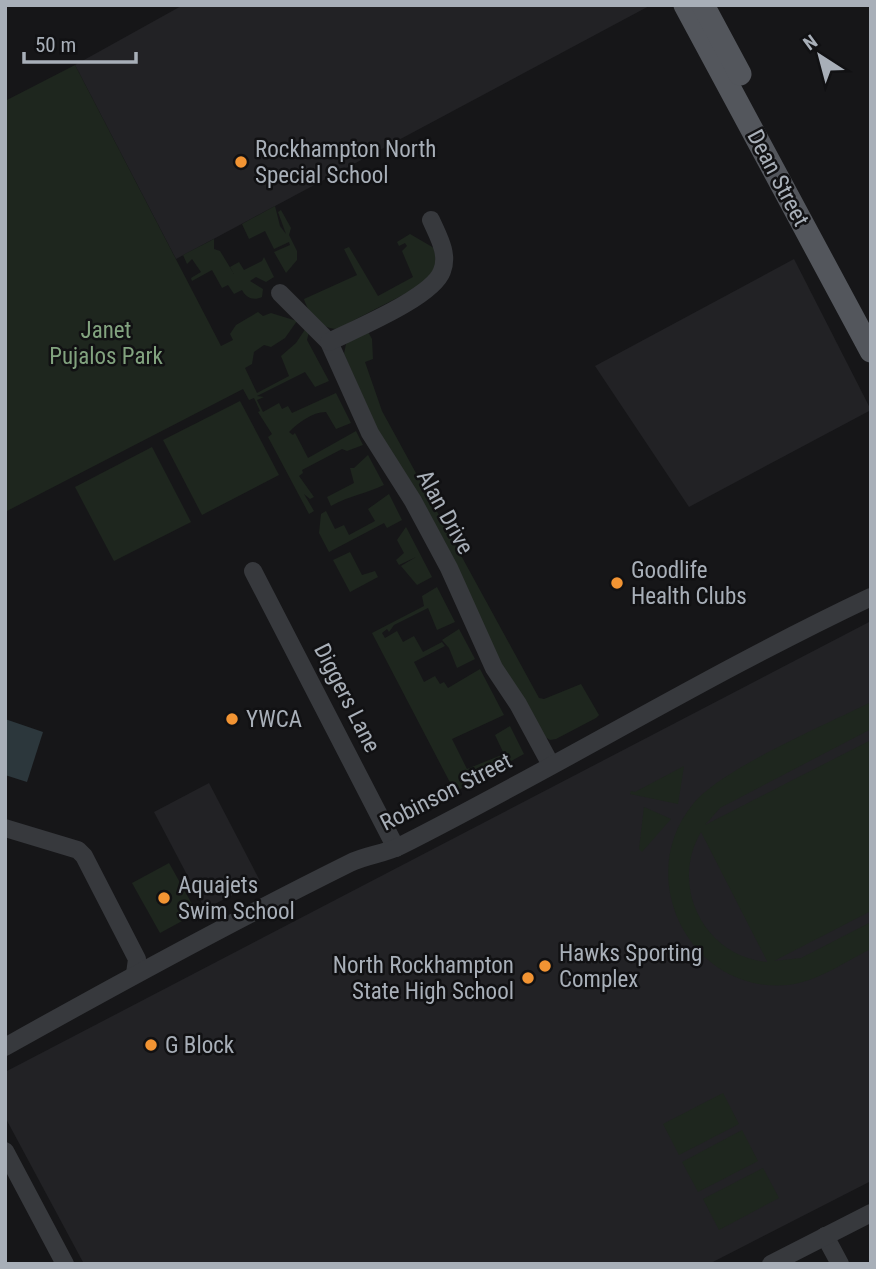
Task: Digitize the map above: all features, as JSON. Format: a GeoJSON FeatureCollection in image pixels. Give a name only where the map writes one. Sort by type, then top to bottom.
{"type":"FeatureCollection","features":[{"type":"Feature","properties":{"kind":"main road","name":"Dean Street"},"geometry":{"type":"LineString","coordinates":[[685,5],[871,351]]}},
{"type":"Feature","properties":{"kind":"main road","name":"Dean Street"},"geometry":{"type":"LineString","coordinates":[[703,5],[871,320]]}},
{"type":"Feature","properties":{"kind":"street"},"geometry":{"type":"LineString","coordinates":[[329,342],[421,294],[435,283],[442,273],[444,252],[431,220]]}},
{"type":"Feature","properties":{"kind":"street","name":"Alan Drive"},"geometry":{"type":"LineString","coordinates":[[280,293],[329,342],[370,433],[413,501],[449,568],[494,668],[519,704],[551,765]]}},
{"type":"Feature","properties":{"kind":"street","name":"Diggers Lane"},"geometry":{"type":"LineString","coordinates":[[253,571],[396,848]]}},
{"type":"Feature","properties":{"kind":"street","name":"Robinson Street"},"geometry":{"type":"LineString","coordinates":[[5,1047],[135,974],[353,861],[396,848],[754,653],[871,597]]}},
{"type":"Feature","properties":{"kind":"street"},"geometry":{"type":"LineString","coordinates":[[5,828],[78,850],[84,856],[137,959],[135,974]]}},
{"type":"Feature","properties":{"kind":"street"},"geometry":{"type":"LineString","coordinates":[[5,1151],[65,1264]]}},
{"type":"Feature","properties":{"kind":"street"},"geometry":{"type":"LineString","coordinates":[[771,1264],[871,1213]]}},
{"type":"Feature","properties":{"kind":"street"},"geometry":{"type":"LineString","coordinates":[[825,1236],[840,1264]]}},
{"type":"Feature","properties":{"kind":"shaded area","name":"Rockhampton North Special School"},"geometry":{"type":"Polygon","coordinates":[[[183,5],[651,5],[176,259],[75,65],[183,5]]]}},
{"type":"Feature","properties":{"kind":"shaded area"},"geometry":{"type":"Polygon","coordinates":[[[794,259],[871,410],[689,507],[595,366],[794,259]]]}},
{"type":"Feature","properties":{"kind":"shaded area","name":"North Rockhampton State High School"},"geometry":{"type":"Polygon","coordinates":[[[871,621],[871,1181],[709,1264],[84,1264],[5,1117],[5,1072],[871,621]]]}},
{"type":"Feature","properties":{"kind":"shaded area"},"geometry":{"type":"Polygon","coordinates":[[[5,719],[43,732],[27,782],[5,775],[5,719]]]}},
{"type":"Feature","properties":{"kind":"shaded area"},"geometry":{"type":"Polygon","coordinates":[[[209,783],[260,881],[205,909],[154,812],[209,783]]]}},
{"type":"Feature","properties":{"kind":"green space","name":"Janet Pujalos Park"},"geometry":{"type":"Polygon","coordinates":[[[75,65],[221,346],[233,340],[230,334],[236,325],[258,312],[263,316],[271,313],[297,321],[285,338],[271,347],[264,345],[254,352],[252,364],[245,368],[257,393],[289,376],[281,356],[296,343],[306,328],[309,332],[307,340],[329,381],[315,387],[305,372],[257,396],[264,397],[257,400],[263,412],[279,403],[282,409],[288,406],[292,413],[336,393],[351,423],[336,429],[326,412],[321,412],[289,432],[293,435],[295,433],[308,458],[356,431],[363,445],[347,451],[342,449],[302,470],[303,473],[299,476],[314,497],[310,499],[304,494],[314,511],[309,514],[268,437],[272,434],[258,412],[260,411],[254,398],[249,400],[243,389],[5,512],[5,101],[75,65]]]}},
{"type":"Feature","properties":{"kind":"green space"},"geometry":{"type":"Polygon","coordinates":[[[275,206],[280,226],[286,234],[278,212],[281,210],[291,228],[289,235],[297,251],[297,260],[286,273],[274,252],[290,245],[289,242],[274,249],[265,231],[249,239],[242,224],[275,206]]]}},
{"type":"Feature","properties":{"kind":"green space"},"geometry":{"type":"Polygon","coordinates":[[[410,234],[434,248],[437,266],[422,285],[337,329],[326,326],[312,315],[304,299],[357,275],[344,249],[349,247],[378,296],[413,277],[402,251],[407,246],[405,243],[399,246],[397,242],[410,234]]]}},
{"type":"Feature","properties":{"kind":"green space"},"geometry":{"type":"Polygon","coordinates":[[[214,239],[214,249],[220,251],[234,274],[230,267],[239,262],[244,270],[262,261],[264,257],[274,277],[266,282],[256,277],[250,281],[263,289],[262,297],[250,298],[242,290],[234,294],[228,285],[222,288],[212,270],[192,281],[191,278],[201,272],[192,259],[187,264],[183,255],[214,239]]]}},
{"type":"Feature","properties":{"kind":"green space"},"geometry":{"type":"Polygon","coordinates":[[[367,330],[372,339],[373,359],[365,362],[382,411],[539,698],[544,699],[581,684],[599,715],[556,739],[550,740],[542,735],[493,652],[445,542],[387,451],[344,354],[346,344],[367,330]]]}},
{"type":"Feature","properties":{"kind":"green space"},"geometry":{"type":"Polygon","coordinates":[[[240,401],[279,475],[202,515],[163,440],[240,401]]]}},
{"type":"Feature","properties":{"kind":"green space"},"geometry":{"type":"Polygon","coordinates":[[[152,447],[191,522],[114,561],[75,487],[152,447]]]}},
{"type":"Feature","properties":{"kind":"green space"},"geometry":{"type":"Polygon","coordinates":[[[368,455],[384,485],[331,506],[327,497],[354,483],[350,468],[354,468],[368,455]]]}},
{"type":"Feature","properties":{"kind":"green space"},"geometry":{"type":"Polygon","coordinates":[[[389,494],[402,520],[387,528],[384,523],[329,552],[319,533],[321,514],[326,511],[335,529],[344,525],[349,535],[375,521],[368,509],[389,494]]]}},
{"type":"Feature","properties":{"kind":"green space"},"geometry":{"type":"Polygon","coordinates":[[[406,527],[432,577],[417,585],[401,566],[416,557],[399,565],[396,560],[404,553],[397,540],[406,527]]]}},
{"type":"Feature","properties":{"kind":"green space"},"geometry":{"type":"Polygon","coordinates":[[[350,552],[362,575],[375,571],[378,577],[350,592],[333,560],[350,552]]]}},
{"type":"Feature","properties":{"kind":"green space"},"geometry":{"type":"Polygon","coordinates":[[[437,587],[455,622],[437,630],[428,608],[394,625],[389,632],[387,629],[382,633],[385,638],[397,631],[403,642],[414,636],[423,652],[442,642],[445,646],[414,662],[424,682],[435,676],[440,684],[444,682],[448,688],[480,669],[504,715],[452,739],[467,769],[504,754],[495,735],[510,726],[524,754],[455,792],[372,633],[424,606],[422,596],[437,587]]]}},
{"type":"Feature","properties":{"kind":"green space"},"geometry":{"type":"Polygon","coordinates":[[[459,629],[475,659],[457,668],[449,648],[442,640],[459,629]]]}},
{"type":"Feature","properties":{"kind":"green space"},"geometry":{"type":"Polygon","coordinates":[[[871,702],[871,729],[720,808],[705,825],[871,740],[871,911],[774,961],[801,958],[871,922],[871,949],[820,975],[788,985],[754,983],[724,971],[699,951],[681,926],[671,896],[668,865],[676,833],[693,804],[726,777],[775,748],[871,702]],[[701,832],[692,853],[689,874],[691,895],[698,915],[710,932],[726,947],[745,957],[767,962],[701,832]]]}},
{"type":"Feature","properties":{"kind":"green space"},"geometry":{"type":"Polygon","coordinates":[[[684,766],[678,804],[630,794],[631,791],[635,792],[684,766]]]}},
{"type":"Feature","properties":{"kind":"green space"},"geometry":{"type":"Polygon","coordinates":[[[644,807],[671,819],[642,852],[639,849],[644,807]]]}},
{"type":"Feature","properties":{"kind":"green space","name":"Aquajets Swim School"},"geometry":{"type":"Polygon","coordinates":[[[169,863],[197,913],[160,933],[132,883],[169,863]]]}},
{"type":"Feature","properties":{"kind":"green space"},"geometry":{"type":"Polygon","coordinates":[[[723,1093],[739,1124],[679,1155],[663,1124],[723,1093]]]}},
{"type":"Feature","properties":{"kind":"green space"},"geometry":{"type":"Polygon","coordinates":[[[742,1130],[758,1161],[698,1192],[682,1162],[742,1130]]]}},
{"type":"Feature","properties":{"kind":"green space"},"geometry":{"type":"Polygon","coordinates":[[[763,1168],[779,1198],[719,1230],[703,1199],[763,1168]]]}},
{"type":"Feature","properties":{"kind":"place","name":"Rockhampton North Special School"},"geometry":{"type":"Point","coordinates":[241,162]}},
{"type":"Feature","properties":{"kind":"place","name":"Goodlife Health Clubs"},"geometry":{"type":"Point","coordinates":[617,583]}},
{"type":"Feature","properties":{"kind":"place","name":"YWCA"},"geometry":{"type":"Point","coordinates":[232,719]}},
{"type":"Feature","properties":{"kind":"place","name":"Aquajets Swim School"},"geometry":{"type":"Point","coordinates":[164,898]}},
{"type":"Feature","properties":{"kind":"place","name":"Hawks Sporting Complex"},"geometry":{"type":"Point","coordinates":[545,966]}},
{"type":"Feature","properties":{"kind":"place","name":"North Rockhampton State High School"},"geometry":{"type":"Point","coordinates":[528,978]}},
{"type":"Feature","properties":{"kind":"place","name":"G Block"},"geometry":{"type":"Point","coordinates":[151,1045]}}]}
